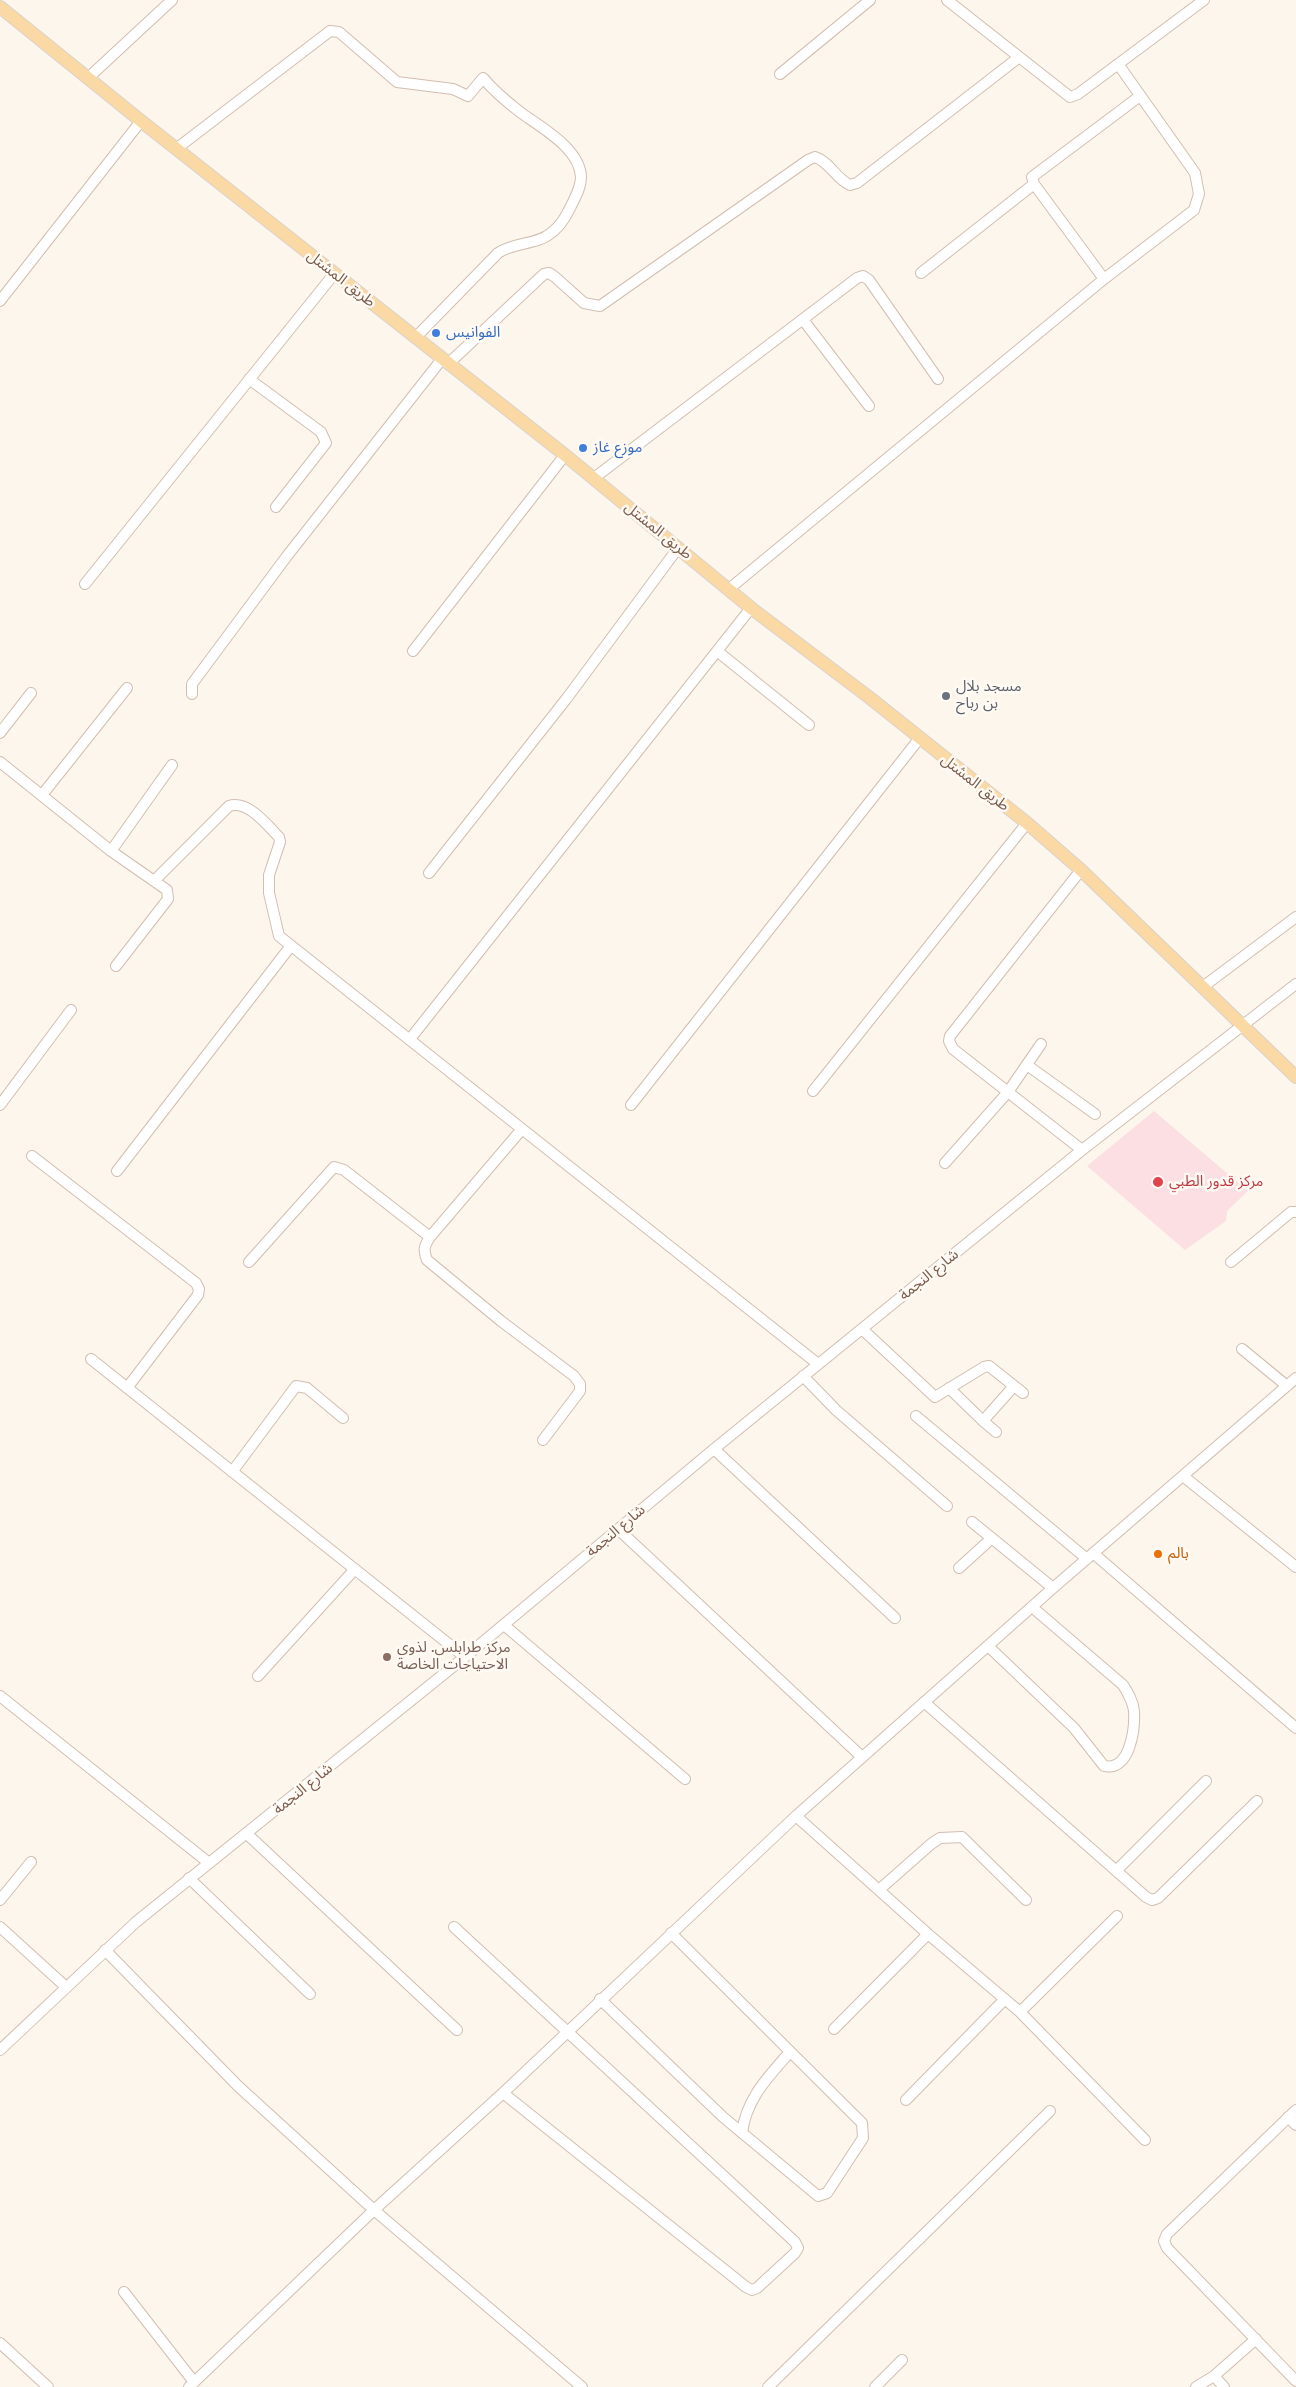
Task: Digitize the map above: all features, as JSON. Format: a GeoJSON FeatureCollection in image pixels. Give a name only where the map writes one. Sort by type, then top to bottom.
{"type":"FeatureCollection","features":[{"type":"Feature","properties":{"kind":"main road","name":"طريق المشتل"},"geometry":{"type":"LineString","coordinates":[[0,7],[176,149],[594,478],[751,608],[870,698],[919,739],[1027,823],[1081,870],[1204,986],[1242,1026],[1296,1077]]}},
{"type":"Feature","properties":{"kind":"street"},"geometry":{"type":"LineString","coordinates":[[88,78],[172,0]]}},
{"type":"Feature","properties":{"kind":"street"},"geometry":{"type":"LineString","coordinates":[[780,74],[870,0]]}},
{"type":"Feature","properties":{"kind":"street"},"geometry":{"type":"LineString","coordinates":[[947,0],[1018,58],[1070,97],[1078,94],[1204,0]]}},
{"type":"Feature","properties":{"kind":"street"},"geometry":{"type":"LineString","coordinates":[[176,149],[330,31],[339,32],[397,82],[453,88],[468,96],[483,78],[493,89],[554,135],[567,148],[581,176],[580,188],[558,227],[549,235],[506,247],[498,253],[415,338]]}},
{"type":"Feature","properties":{"kind":"street"},"geometry":{"type":"LineString","coordinates":[[192,694],[192,684],[287,556],[445,361],[544,274],[549,273],[555,277],[584,303],[600,306],[808,160],[815,157],[822,159],[844,182],[850,185],[857,182],[1018,58]]}},
{"type":"Feature","properties":{"kind":"street"},"geometry":{"type":"LineString","coordinates":[[729,589],[1104,279],[1194,210],[1197,202],[1198,184],[1195,173],[1118,64]]}},
{"type":"Feature","properties":{"kind":"street"},"geometry":{"type":"LineString","coordinates":[[1104,279],[1034,184],[1032,177],[1140,96]]}},
{"type":"Feature","properties":{"kind":"street"},"geometry":{"type":"LineString","coordinates":[[0,301],[141,121]]}},
{"type":"Feature","properties":{"kind":"street"},"geometry":{"type":"LineString","coordinates":[[921,272],[1034,184]]}},
{"type":"Feature","properties":{"kind":"street"},"geometry":{"type":"LineString","coordinates":[[85,584],[334,274]]}},
{"type":"Feature","properties":{"kind":"street"},"geometry":{"type":"LineString","coordinates":[[594,478],[804,321],[857,278],[863,276],[869,280],[938,379]]}},
{"type":"Feature","properties":{"kind":"street"},"geometry":{"type":"LineString","coordinates":[[804,321],[869,406]]}},
{"type":"Feature","properties":{"kind":"street"},"geometry":{"type":"LineString","coordinates":[[249,379],[321,432],[326,442],[276,507]]}},
{"type":"Feature","properties":{"kind":"street"},"geometry":{"type":"LineString","coordinates":[[414,651],[565,455]]}},
{"type":"Feature","properties":{"kind":"street"},"geometry":{"type":"LineString","coordinates":[[429,873],[567,698],[678,548]]}},
{"type":"Feature","properties":{"kind":"street"},"geometry":{"type":"LineString","coordinates":[[410,1039],[751,608]]}},
{"type":"Feature","properties":{"kind":"street"},"geometry":{"type":"LineString","coordinates":[[716,652],[810,725]]}},
{"type":"Feature","properties":{"kind":"street"},"geometry":{"type":"LineString","coordinates":[[42,795],[127,688]]}},
{"type":"Feature","properties":{"kind":"street"},"geometry":{"type":"LineString","coordinates":[[0,733],[31,693]]}},
{"type":"Feature","properties":{"kind":"street"},"geometry":{"type":"LineString","coordinates":[[630,1105],[919,739]]}},
{"type":"Feature","properties":{"kind":"street"},"geometry":{"type":"LineString","coordinates":[[0,762],[111,851],[155,880],[166,890],[168,900],[116,966]]}},
{"type":"Feature","properties":{"kind":"street"},"geometry":{"type":"LineString","coordinates":[[111,851],[172,765]]}},
{"type":"Feature","properties":{"kind":"street"},"geometry":{"type":"LineString","coordinates":[[155,880],[229,806],[242,805],[279,837],[280,842],[268,875],[279,936],[290,947],[410,1039],[818,1364]]}},
{"type":"Feature","properties":{"kind":"street"},"geometry":{"type":"LineString","coordinates":[[813,1091],[1027,823]]}},
{"type":"Feature","properties":{"kind":"street"},"geometry":{"type":"LineString","coordinates":[[1081,870],[950,1036],[949,1041],[952,1049],[1082,1150]]}},
{"type":"Feature","properties":{"kind":"street"},"geometry":{"type":"LineString","coordinates":[[1204,986],[1296,917]]}},
{"type":"Feature","properties":{"kind":"street"},"geometry":{"type":"LineString","coordinates":[[117,1171],[290,947]]}},
{"type":"Feature","properties":{"kind":"street","name":"شارع النجمة"},"geometry":{"type":"LineString","coordinates":[[0,2050],[105,1950],[189,1878],[247,1834],[465,1657],[714,1449],[1082,1150],[1296,984]]}},
{"type":"Feature","properties":{"kind":"street"},"geometry":{"type":"LineString","coordinates":[[0,1105],[71,1010]]}},
{"type":"Feature","properties":{"kind":"street"},"geometry":{"type":"LineString","coordinates":[[945,1163],[1008,1092],[1041,1044]]}},
{"type":"Feature","properties":{"kind":"street"},"geometry":{"type":"LineString","coordinates":[[1027,1066],[1095,1114]]}},
{"type":"Feature","properties":{"kind":"street"},"geometry":{"type":"LineString","coordinates":[[522,1129],[424,1246],[427,1260],[501,1322],[574,1376],[580,1384],[580,1391],[544,1440]]}},
{"type":"Feature","properties":{"kind":"street"},"geometry":{"type":"LineString","coordinates":[[32,1156],[196,1284],[199,1289],[198,1295],[127,1388]]}},
{"type":"Feature","properties":{"kind":"street"},"geometry":{"type":"LineString","coordinates":[[249,1262],[334,1167],[344,1170],[430,1237]]}},
{"type":"Feature","properties":{"kind":"street"},"geometry":{"type":"LineString","coordinates":[[1231,1262],[1291,1212],[1296,1212]]}},
{"type":"Feature","properties":{"kind":"street"},"geometry":{"type":"LineString","coordinates":[[862,1329],[935,1397],[984,1367],[989,1366],[1023,1393]]}},
{"type":"Feature","properties":{"kind":"street"},"geometry":{"type":"LineString","coordinates":[[1242,1349],[1287,1386]]}},
{"type":"Feature","properties":{"kind":"street"},"geometry":{"type":"LineString","coordinates":[[91,1358],[465,1657]]}},
{"type":"Feature","properties":{"kind":"street"},"geometry":{"type":"LineString","coordinates":[[803,1376],[836,1410],[947,1506]]}},
{"type":"Feature","properties":{"kind":"street"},"geometry":{"type":"LineString","coordinates":[[124,2292],[191,2384],[374,2210],[503,2093],[600,1999],[796,1816],[1053,1588],[1296,1378]]}},
{"type":"Feature","properties":{"kind":"street"},"geometry":{"type":"LineString","coordinates":[[232,1472],[296,1386],[306,1388],[343,1418]]}},
{"type":"Feature","properties":{"kind":"street"},"geometry":{"type":"LineString","coordinates":[[982,1421],[1014,1386]]}},
{"type":"Feature","properties":{"kind":"street"},"geometry":{"type":"LineString","coordinates":[[949,1388],[982,1421],[996,1432]]}},
{"type":"Feature","properties":{"kind":"street"},"geometry":{"type":"LineString","coordinates":[[916,1416],[1090,1556],[1296,1728]]}},
{"type":"Feature","properties":{"kind":"street"},"geometry":{"type":"LineString","coordinates":[[714,1449],[895,1618]]}},
{"type":"Feature","properties":{"kind":"street"},"geometry":{"type":"LineString","coordinates":[[1183,1476],[1296,1567]]}},
{"type":"Feature","properties":{"kind":"street"},"geometry":{"type":"LineString","coordinates":[[972,1522],[1053,1588]]}},
{"type":"Feature","properties":{"kind":"street"},"geometry":{"type":"LineString","coordinates":[[618,1530],[862,1757]]}},
{"type":"Feature","properties":{"kind":"street"},"geometry":{"type":"LineString","coordinates":[[959,1568],[992,1538]]}},
{"type":"Feature","properties":{"kind":"street"},"geometry":{"type":"LineString","coordinates":[[258,1676],[355,1569]]}},
{"type":"Feature","properties":{"kind":"street"},"geometry":{"type":"LineString","coordinates":[[988,1646],[1074,1728],[1104,1766],[1110,1768],[1118,1764],[1126,1755],[1132,1737],[1134,1709],[1129,1694],[1123,1685],[1032,1607]]}},
{"type":"Feature","properties":{"kind":"street"},"geometry":{"type":"LineString","coordinates":[[504,1625],[685,1780]]}},
{"type":"Feature","properties":{"kind":"street"},"geometry":{"type":"LineString","coordinates":[[0,1696],[209,1863]]}},
{"type":"Feature","properties":{"kind":"street"},"geometry":{"type":"LineString","coordinates":[[924,1702],[1116,1871],[1152,1900],[1158,1898],[1257,1802]]}},
{"type":"Feature","properties":{"kind":"street"},"geometry":{"type":"LineString","coordinates":[[1116,1871],[1206,1781]]}},
{"type":"Feature","properties":{"kind":"street"},"geometry":{"type":"LineString","coordinates":[[796,1816],[880,1889],[928,1934],[1020,2012],[1145,2140]]}},
{"type":"Feature","properties":{"kind":"street"},"geometry":{"type":"LineString","coordinates":[[247,1834],[457,2030]]}},
{"type":"Feature","properties":{"kind":"street"},"geometry":{"type":"LineString","coordinates":[[880,1889],[936,1841],[950,1836],[962,1837],[1026,1900]]}},
{"type":"Feature","properties":{"kind":"street"},"geometry":{"type":"LineString","coordinates":[[0,1900],[30,1862]]}},
{"type":"Feature","properties":{"kind":"street"},"geometry":{"type":"LineString","coordinates":[[189,1878],[310,1994]]}},
{"type":"Feature","properties":{"kind":"street"},"geometry":{"type":"LineString","coordinates":[[1020,2012],[1118,1916]]}},
{"type":"Feature","properties":{"kind":"street"},"geometry":{"type":"LineString","coordinates":[[0,1927],[66,1987]]}},
{"type":"Feature","properties":{"kind":"street"},"geometry":{"type":"LineString","coordinates":[[454,1927],[568,2030],[795,2242],[798,2248],[757,2288],[752,2290],[746,2287],[503,2093]]}},
{"type":"Feature","properties":{"kind":"street"},"geometry":{"type":"LineString","coordinates":[[600,1999],[742,2133],[818,2196],[827,2193],[863,2138],[862,2123],[671,1933]]}},
{"type":"Feature","properties":{"kind":"street"},"geometry":{"type":"LineString","coordinates":[[834,2029],[928,1934]]}},
{"type":"Feature","properties":{"kind":"street"},"geometry":{"type":"LineString","coordinates":[[105,1950],[238,2086],[374,2210],[582,2387]]}},
{"type":"Feature","properties":{"kind":"street"},"geometry":{"type":"LineString","coordinates":[[906,2100],[1005,1999]]}},
{"type":"Feature","properties":{"kind":"street"},"geometry":{"type":"LineString","coordinates":[[742,2133],[746,2112],[755,2095],[790,2052]]}},
{"type":"Feature","properties":{"kind":"street"},"geometry":{"type":"LineString","coordinates":[[1296,2110],[1167,2234],[1164,2241],[1167,2248],[1296,2381]]}},
{"type":"Feature","properties":{"kind":"street"},"geometry":{"type":"LineString","coordinates":[[768,2387],[1050,2111]]}},
{"type":"Feature","properties":{"kind":"street"},"geometry":{"type":"LineString","coordinates":[[1288,2118],[1296,2125]]}},
{"type":"Feature","properties":{"kind":"street"},"geometry":{"type":"LineString","coordinates":[[1196,2387],[1214,2376],[1256,2339]]}},
{"type":"Feature","properties":{"kind":"street"},"geometry":{"type":"LineString","coordinates":[[0,2343],[48,2387]]}},
{"type":"Feature","properties":{"kind":"street"},"geometry":{"type":"LineString","coordinates":[[875,2387],[902,2360]]}},
{"type":"Feature","properties":{"kind":"street"},"geometry":{"type":"LineString","coordinates":[[1214,2376],[1224,2387]]}},
{"type":"Feature","properties":{"kind":"shaded area"},"geometry":{"type":"Polygon","coordinates":[[[1154,1111],[1248,1191],[1227,1211],[1226,1221],[1185,1250],[1087,1166],[1154,1111]]]}},
{"type":"Feature","properties":{"kind":"place","name":"الفوانيس"},"geometry":{"type":"Point","coordinates":[436,333]}},
{"type":"Feature","properties":{"kind":"place","name":"موزع غاز"},"geometry":{"type":"Point","coordinates":[583,448]}},
{"type":"Feature","properties":{"kind":"place","name":"مسجد بلال بن رباح"},"geometry":{"type":"Point","coordinates":[946,696]}},
{"type":"Feature","properties":{"kind":"place","name":"مركز قدور الطبي"},"geometry":{"type":"Point","coordinates":[1158,1182]}},
{"type":"Feature","properties":{"kind":"place","name":"بالم"},"geometry":{"type":"Point","coordinates":[1158,1554]}},
{"type":"Feature","properties":{"kind":"place","name":"مركز طرابلس. لذوي الاحتياجات الخاصة"},"geometry":{"type":"Point","coordinates":[387,1657]}}]}
